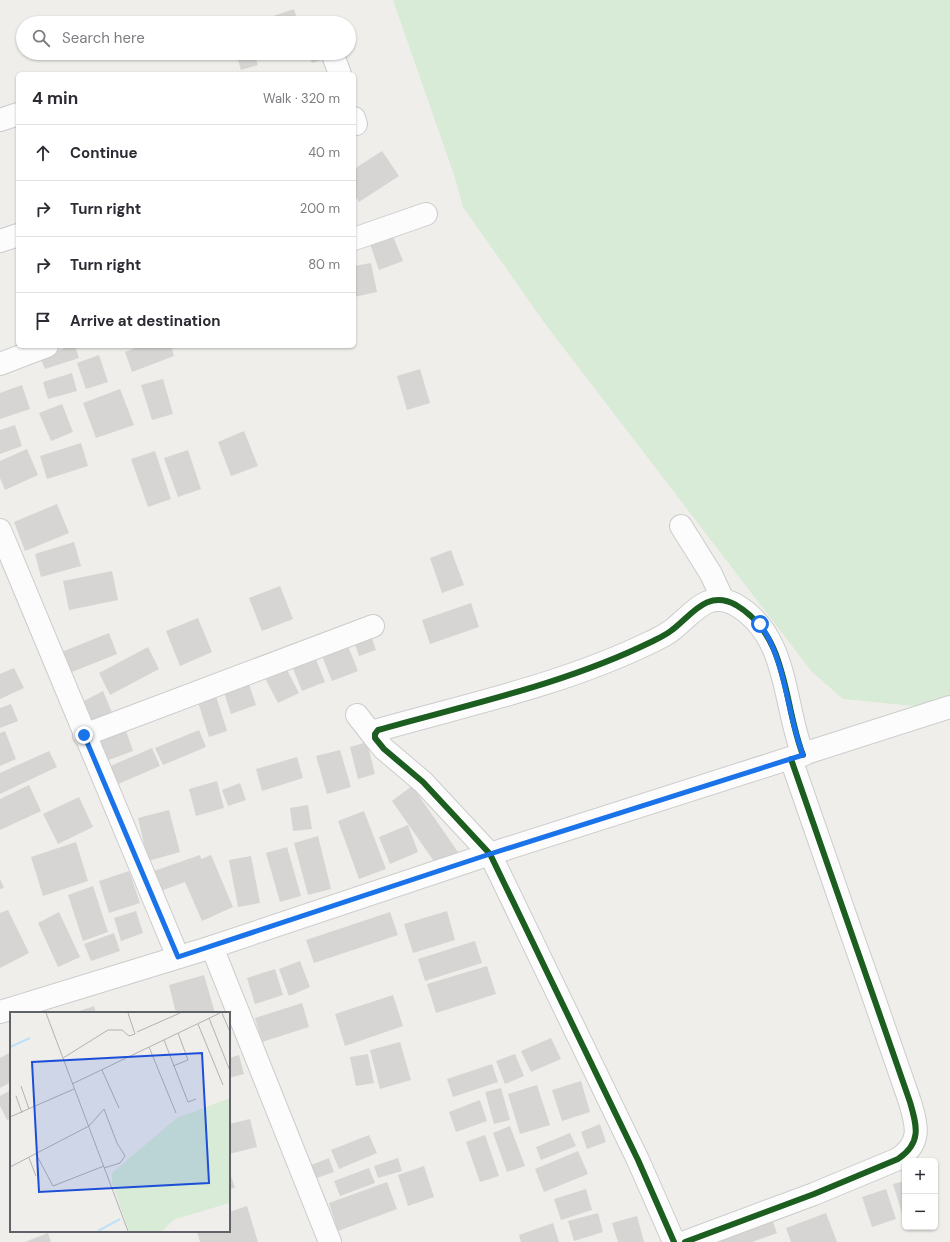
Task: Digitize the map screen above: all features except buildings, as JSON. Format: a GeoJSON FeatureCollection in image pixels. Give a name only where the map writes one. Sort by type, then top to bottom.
{"type":"FeatureCollection","features":[{"type":"Feature","properties":{"kind":"street"},"geometry":{"type":"LineString","coordinates":[[0,120],[16,115]]}},
{"type":"Feature","properties":{"kind":"street"},"geometry":{"type":"LineString","coordinates":[[356,238],[426,214]]}},
{"type":"Feature","properties":{"kind":"street"},"geometry":{"type":"LineString","coordinates":[[0,241],[16,236]]}},
{"type":"Feature","properties":{"kind":"street"},"geometry":{"type":"LineString","coordinates":[[0,364],[42,348]]}},
{"type":"Feature","properties":{"kind":"street"},"geometry":{"type":"LineString","coordinates":[[681,526],[711,574],[723,600]]}},
{"type":"Feature","properties":{"kind":"street"},"geometry":{"type":"LineString","coordinates":[[0,530],[84,735],[178,957]]}},
{"type":"Feature","properties":{"kind":"street"},"geometry":{"type":"LineString","coordinates":[[375,738],[375,734],[378,730],[550,682],[623,656],[663,636],[673,629],[692,610],[713,600],[723,600],[746,612],[760,624],[770,639],[780,663],[800,756],[910,1102],[916,1122],[916,1136],[907,1153],[898,1159],[814,1194],[685,1242]]}},
{"type":"Feature","properties":{"kind":"street"},"geometry":{"type":"LineString","coordinates":[[84,735],[373,626]]}},
{"type":"Feature","properties":{"kind":"street"},"geometry":{"type":"LineString","coordinates":[[0,1012],[212,947],[490,854],[800,756],[873,730],[950,707]]}},
{"type":"Feature","properties":{"kind":"street"},"geometry":{"type":"LineString","coordinates":[[357,715],[384,749],[423,782],[490,854],[638,1160],[674,1242]]}},
{"type":"Feature","properties":{"kind":"street"},"geometry":{"type":"LineString","coordinates":[[212,947],[330,1242]]}},
{"type":"Feature","properties":{"kind":"green space"},"geometry":{"type":"Polygon","coordinates":[[[393,0],[950,0],[950,695],[914,706],[843,699],[812,672],[546,325],[463,207],[454,175],[393,0]]]}},
{"type":"Feature","properties":{"kind":"cycle path"},"geometry":{"type":"LineString","coordinates":[[674,1242],[638,1160],[490,854],[423,782],[384,749],[375,738],[375,734],[378,730],[517,692],[585,670],[618,657],[665,635],[693,611],[708,602],[717,600],[726,601],[736,605],[753,618],[766,634],[782,672],[803,755]]}},
{"type":"Feature","properties":{"kind":"cycle path"},"geometry":{"type":"LineString","coordinates":[[685,1242],[814,1194],[898,1159],[911,1147],[916,1134],[916,1126],[910,1102],[791,759]]}},
{"type":"Feature","properties":{"kind":"route"},"geometry":{"type":"LineString","coordinates":[[84,735],[178,957],[490,854],[803,755],[798,742],[780,663],[770,639],[760,624]]}}]}
